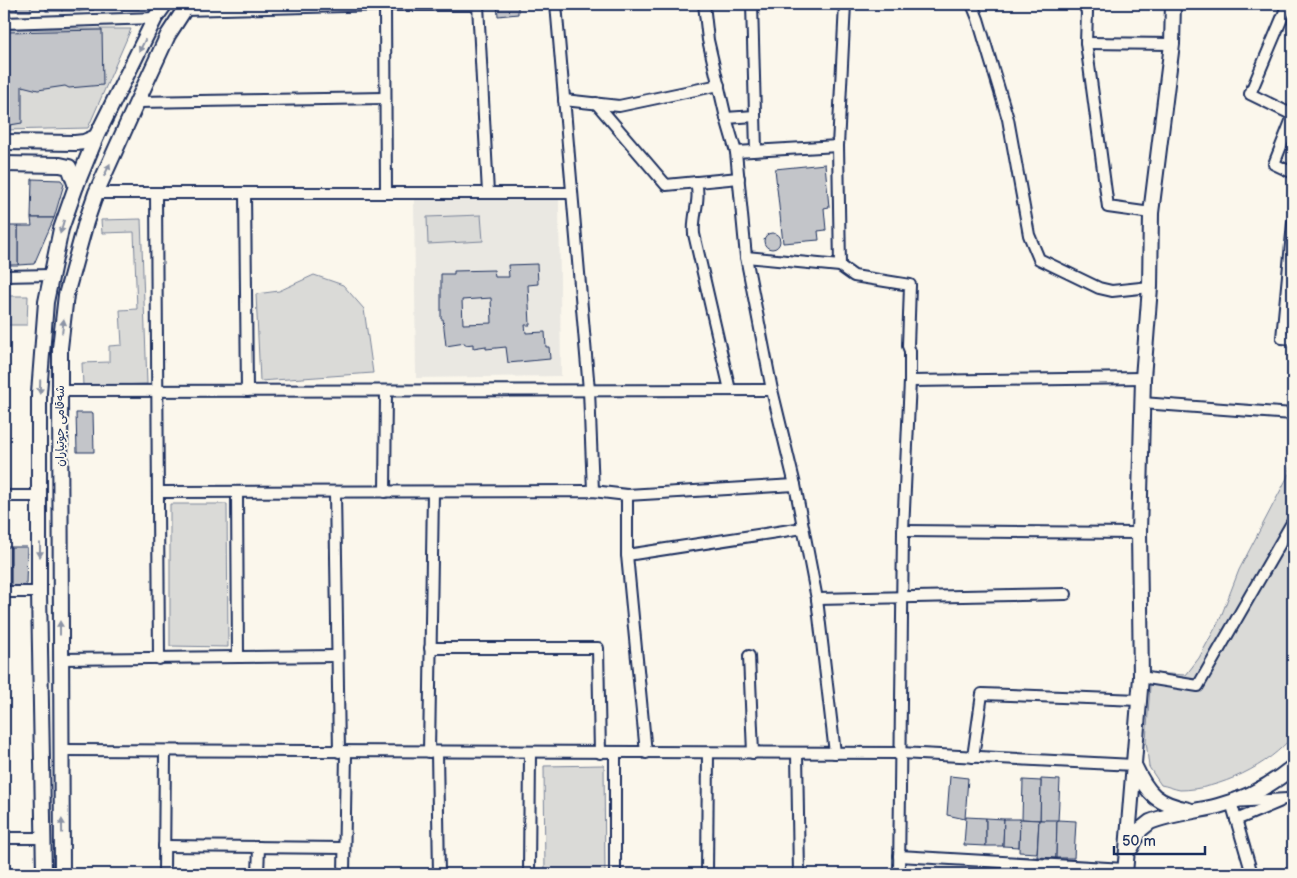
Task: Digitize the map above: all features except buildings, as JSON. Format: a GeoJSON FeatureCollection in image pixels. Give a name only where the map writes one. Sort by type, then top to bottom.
{"type":"FeatureCollection","features":[{"type":"Feature","properties":{"kind":"main road","name":"شەقامی جوتیاران"},"geometry":{"type":"LineString","coordinates":[[44,874],[39,592],[39,393],[46,302],[61,229],[76,186],[96,137],[155,18],[165,4]]}},
{"type":"Feature","properties":{"kind":"main road"},"geometry":{"type":"LineString","coordinates":[[1125,869],[1142,677],[1139,532],[1142,378],[1150,287],[1151,213],[1172,44],[1173,4]]}},
{"type":"Feature","properties":{"kind":"main road","name":"شەقامی جوتیاران"},"geometry":{"type":"LineString","coordinates":[[62,874],[60,348],[66,295],[86,222],[96,194],[168,35],[186,7]]}},
{"type":"Feature","properties":{"kind":"main road"},"geometry":{"type":"LineString","coordinates":[[4,142],[84,142],[96,137]]}},
{"type":"Feature","properties":{"kind":"main road"},"geometry":{"type":"LineString","coordinates":[[50,143],[51,165]]}},
{"type":"Feature","properties":{"kind":"main road"},"geometry":{"type":"LineString","coordinates":[[4,164],[60,165],[69,167],[76,186]]}},
{"type":"Feature","properties":{"kind":"main road"},"geometry":{"type":"LineString","coordinates":[[42,348],[60,348]]}},
{"type":"Feature","properties":{"kind":"main road"},"geometry":{"type":"LineString","coordinates":[[1134,765],[1147,789],[1164,804]]}},
{"type":"Feature","properties":{"kind":"main road"},"geometry":{"type":"LineString","coordinates":[[1130,810],[1135,820],[1140,822],[1231,802],[1257,792],[1293,767]]}},
{"type":"Feature","properties":{"kind":"main road"},"geometry":{"type":"LineString","coordinates":[[1130,810],[1134,802],[1141,798],[1195,811]]}},
{"type":"Feature","properties":{"kind":"main road"},"geometry":{"type":"LineString","coordinates":[[1125,869],[1133,842],[1140,830],[1156,820]]}},
{"type":"Feature","properties":{"kind":"street"},"geometry":{"type":"LineString","coordinates":[[556,4],[589,390],[593,491]]}},
{"type":"Feature","properties":{"kind":"street"},"geometry":{"type":"LineString","coordinates":[[704,4],[708,40],[736,152],[746,257],[772,390],[795,486],[817,599],[835,753]]}},
{"type":"Feature","properties":{"kind":"street"},"geometry":{"type":"LineString","coordinates":[[752,4],[756,150]]}},
{"type":"Feature","properties":{"kind":"street"},"geometry":{"type":"LineString","coordinates":[[840,266],[838,146],[845,4]]}},
{"type":"Feature","properties":{"kind":"street"},"geometry":{"type":"LineString","coordinates":[[972,4],[1008,119],[1029,235],[1040,259],[1099,288],[1112,291],[1150,287]]}},
{"type":"Feature","properties":{"kind":"street"},"geometry":{"type":"LineString","coordinates":[[1084,4],[1087,12],[1086,43],[1108,207],[1151,213]]}},
{"type":"Feature","properties":{"kind":"street"},"geometry":{"type":"LineString","coordinates":[[1288,4],[1250,94],[1293,116],[1274,164],[1293,173]]}},
{"type":"Feature","properties":{"kind":"street"},"geometry":{"type":"LineString","coordinates":[[385,5],[386,193]]}},
{"type":"Feature","properties":{"kind":"street"},"geometry":{"type":"LineString","coordinates":[[186,7],[478,5],[488,193]]}},
{"type":"Feature","properties":{"kind":"street"},"geometry":{"type":"LineString","coordinates":[[4,23],[155,18]]}},
{"type":"Feature","properties":{"kind":"street"},"geometry":{"type":"LineString","coordinates":[[1086,43],[1172,44]]}},
{"type":"Feature","properties":{"kind":"street"},"geometry":{"type":"LineString","coordinates":[[564,100],[619,106],[718,85]]}},
{"type":"Feature","properties":{"kind":"street"},"geometry":{"type":"LineString","coordinates":[[137,102],[385,98]]}},
{"type":"Feature","properties":{"kind":"street"},"geometry":{"type":"LineString","coordinates":[[596,103],[666,185],[739,178]]}},
{"type":"Feature","properties":{"kind":"street"},"geometry":{"type":"LineString","coordinates":[[726,118],[755,116]]}},
{"type":"Feature","properties":{"kind":"street"},"geometry":{"type":"LineString","coordinates":[[736,152],[838,146]]}},
{"type":"Feature","properties":{"kind":"street"},"geometry":{"type":"LineString","coordinates":[[696,182],[699,200],[694,221],[694,234],[730,390]]}},
{"type":"Feature","properties":{"kind":"street"},"geometry":{"type":"LineString","coordinates":[[156,193],[158,659]]}},
{"type":"Feature","properties":{"kind":"street"},"geometry":{"type":"LineString","coordinates":[[245,193],[247,391]]}},
{"type":"Feature","properties":{"kind":"street"},"geometry":{"type":"LineString","coordinates":[[96,194],[572,193]]}},
{"type":"Feature","properties":{"kind":"street"},"geometry":{"type":"LineString","coordinates":[[1293,223],[1289,309],[1282,338],[1293,339]]}},
{"type":"Feature","properties":{"kind":"street"},"geometry":{"type":"LineString","coordinates":[[746,257],[840,266],[854,276],[910,286],[908,346],[910,351],[910,381],[903,531],[899,874]]}},
{"type":"Feature","properties":{"kind":"street"},"geometry":{"type":"LineString","coordinates":[[4,276],[51,276]]}},
{"type":"Feature","properties":{"kind":"street"},"geometry":{"type":"LineString","coordinates":[[910,381],[1142,378]]}},
{"type":"Feature","properties":{"kind":"street"},"geometry":{"type":"LineString","coordinates":[[60,391],[772,390]]}},
{"type":"Feature","properties":{"kind":"street"},"geometry":{"type":"LineString","coordinates":[[385,492],[386,391]]}},
{"type":"Feature","properties":{"kind":"street"},"geometry":{"type":"LineString","coordinates":[[1142,403],[1293,414]]}},
{"type":"Feature","properties":{"kind":"street"},"geometry":{"type":"LineString","coordinates":[[158,492],[593,491],[626,495],[795,486]]}},
{"type":"Feature","properties":{"kind":"street"},"geometry":{"type":"LineString","coordinates":[[238,492],[238,658]]}},
{"type":"Feature","properties":{"kind":"street"},"geometry":{"type":"LineString","coordinates":[[334,492],[344,874]]}},
{"type":"Feature","properties":{"kind":"street"},"geometry":{"type":"LineString","coordinates":[[433,492],[430,648],[439,874]]}},
{"type":"Feature","properties":{"kind":"street"},"geometry":{"type":"LineString","coordinates":[[626,495],[627,555],[646,753]]}},
{"type":"Feature","properties":{"kind":"street"},"geometry":{"type":"LineString","coordinates":[[4,496],[40,496]]}},
{"type":"Feature","properties":{"kind":"street"},"geometry":{"type":"LineString","coordinates":[[1142,677],[1198,686],[1293,521]]}},
{"type":"Feature","properties":{"kind":"street"},"geometry":{"type":"LineString","coordinates":[[627,555],[803,528]]}},
{"type":"Feature","properties":{"kind":"street"},"geometry":{"type":"LineString","coordinates":[[903,531],[1139,532]]}},
{"type":"Feature","properties":{"kind":"street"},"geometry":{"type":"LineString","coordinates":[[4,592],[39,592]]}},
{"type":"Feature","properties":{"kind":"street"},"geometry":{"type":"LineString","coordinates":[[817,599],[1066,594]]}},
{"type":"Feature","properties":{"kind":"street"},"geometry":{"type":"LineString","coordinates":[[430,648],[598,648],[600,753]]}},
{"type":"Feature","properties":{"kind":"street"},"geometry":{"type":"LineString","coordinates":[[60,658],[158,659],[337,656]]}},
{"type":"Feature","properties":{"kind":"street"},"geometry":{"type":"LineString","coordinates":[[749,656],[753,753]]}},
{"type":"Feature","properties":{"kind":"street"},"geometry":{"type":"LineString","coordinates":[[973,757],[982,694],[1140,700]]}},
{"type":"Feature","properties":{"kind":"street"},"geometry":{"type":"LineString","coordinates":[[61,750],[835,753],[900,754],[1134,765]]}},
{"type":"Feature","properties":{"kind":"street"},"geometry":{"type":"LineString","coordinates":[[164,874],[165,751]]}},
{"type":"Feature","properties":{"kind":"street"},"geometry":{"type":"LineString","coordinates":[[529,874],[530,752]]}},
{"type":"Feature","properties":{"kind":"street"},"geometry":{"type":"LineString","coordinates":[[614,752],[615,874]]}},
{"type":"Feature","properties":{"kind":"street"},"geometry":{"type":"LineString","coordinates":[[707,874],[708,753]]}},
{"type":"Feature","properties":{"kind":"street"},"geometry":{"type":"LineString","coordinates":[[797,753],[799,874]]}},
{"type":"Feature","properties":{"kind":"street"},"geometry":{"type":"LineString","coordinates":[[1252,874],[1231,802],[1290,797]]}},
{"type":"Feature","properties":{"kind":"street"},"geometry":{"type":"LineString","coordinates":[[1236,820],[1290,797]]}},
{"type":"Feature","properties":{"kind":"street"},"geometry":{"type":"LineString","coordinates":[[4,838],[43,838]]}},
{"type":"Feature","properties":{"kind":"street"},"geometry":{"type":"LineString","coordinates":[[164,846],[344,848]]}},
{"type":"Feature","properties":{"kind":"street"},"geometry":{"type":"LineString","coordinates":[[258,847],[258,874]]}},
{"type":"Feature","properties":{"kind":"street"},"geometry":{"type":"LineString","coordinates":[[899,856],[1125,869]]}},
{"type":"Feature","properties":{"kind":"shaded area"},"geometry":{"type":"Polygon","coordinates":[[[4,29],[131,29],[88,128],[4,130],[4,29]]]}},
{"type":"Feature","properties":{"kind":"shaded area"},"geometry":{"type":"Polygon","coordinates":[[[559,198],[561,376],[416,378],[414,199],[559,198]]]}},
{"type":"Feature","properties":{"kind":"shaded area"},"geometry":{"type":"Polygon","coordinates":[[[481,215],[483,241],[428,244],[427,217],[481,215]]]}},
{"type":"Feature","properties":{"kind":"shaded area"},"geometry":{"type":"Polygon","coordinates":[[[141,219],[147,384],[83,386],[82,363],[109,362],[109,346],[122,345],[120,310],[137,309],[134,232],[102,233],[101,220],[141,219]]]}},
{"type":"Feature","properties":{"kind":"shaded area"},"geometry":{"type":"Polygon","coordinates":[[[314,275],[343,285],[364,309],[373,373],[260,381],[256,294],[279,291],[314,275]]]}},
{"type":"Feature","properties":{"kind":"shaded area"},"geometry":{"type":"Polygon","coordinates":[[[4,296],[28,296],[27,325],[4,325],[4,296]]]}},
{"type":"Feature","properties":{"kind":"shaded area"},"geometry":{"type":"Polygon","coordinates":[[[1293,453],[1293,735],[1283,746],[1258,766],[1227,781],[1211,786],[1180,790],[1161,785],[1149,767],[1146,741],[1151,673],[1186,675],[1199,658],[1220,619],[1239,570],[1287,478],[1293,453]]]}},
{"type":"Feature","properties":{"kind":"shaded area"},"geometry":{"type":"Polygon","coordinates":[[[170,504],[227,504],[228,647],[170,646],[170,504]]]}},
{"type":"Feature","properties":{"kind":"shaded area"},"geometry":{"type":"Polygon","coordinates":[[[604,765],[605,874],[545,874],[544,766],[604,765]]]}}]}
